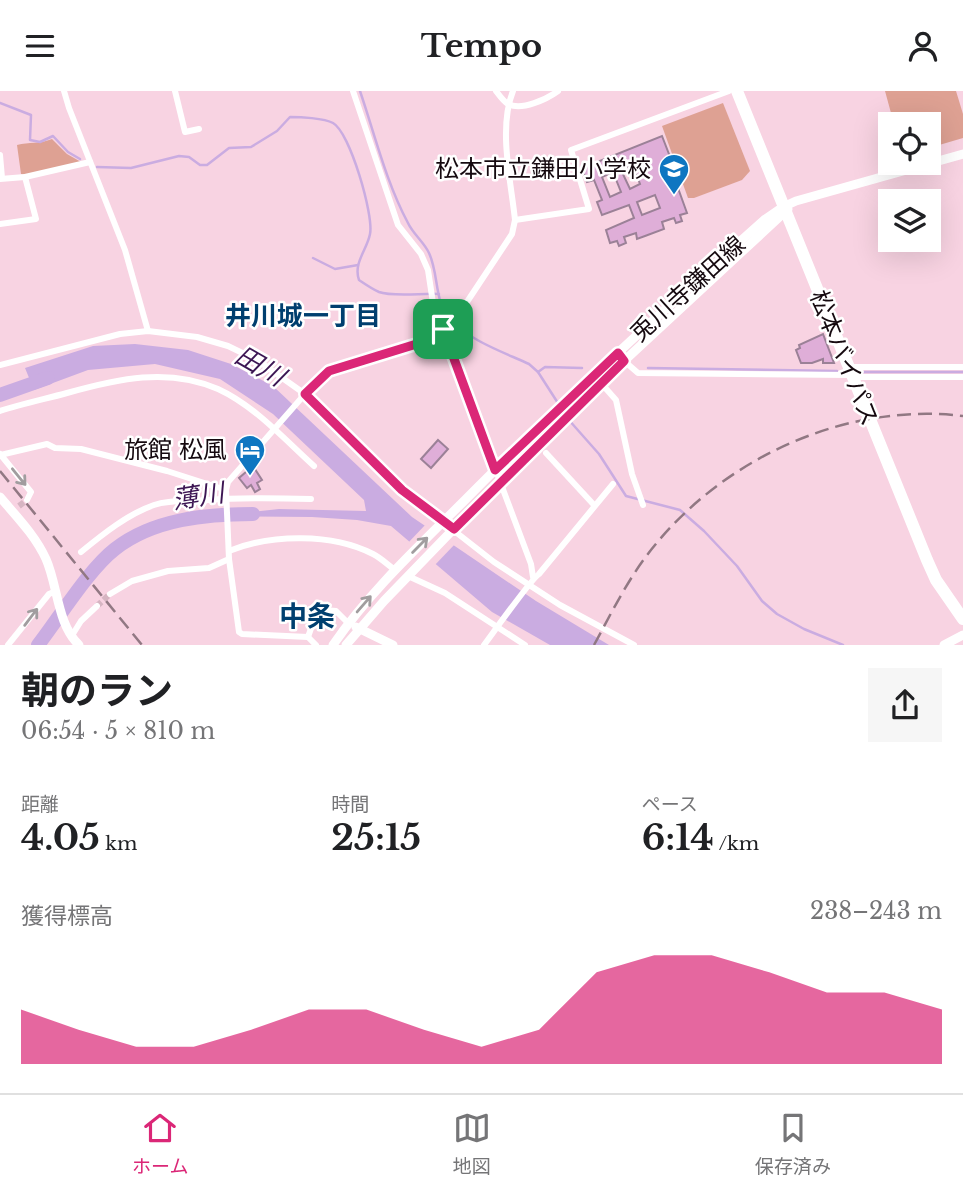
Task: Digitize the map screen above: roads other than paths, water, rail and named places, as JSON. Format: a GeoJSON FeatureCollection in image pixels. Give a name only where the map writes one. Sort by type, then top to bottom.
{"type":"FeatureCollection","features":[{"type":"Feature","properties":{"kind":"highway","name":"松本バイパス"},"geometry":{"type":"LineString","coordinates":[[737,91],[926,560],[936,580],[963,619]]}},
{"type":"Feature","properties":{"kind":"main road","name":"兎川寺鎌田線"},"geometry":{"type":"LineString","coordinates":[[346,645],[499,482],[567,418],[601,383],[621,357],[736,245],[796,201],[963,153]]}},
{"type":"Feature","properties":{"kind":"main road","name":"兎川寺鎌田線"},"geometry":{"type":"LineString","coordinates":[[333,645],[348,623],[397,568],[495,470],[594,375],[621,357]]}},
{"type":"Feature","properties":{"kind":"main road"},"geometry":{"type":"LineString","coordinates":[[0,497],[15,508],[41,549],[51,571],[68,638],[79,645]]}},
{"type":"Feature","properties":{"kind":"main road"},"geometry":{"type":"LineString","coordinates":[[348,623],[393,645]]}},
{"type":"Feature","properties":{"kind":"main road"},"geometry":{"type":"LineString","coordinates":[[944,645],[963,635]]}},
{"type":"Feature","properties":{"kind":"street"},"geometry":{"type":"LineString","coordinates":[[64,91],[125,250],[148,331]]}},
{"type":"Feature","properties":{"kind":"street"},"geometry":{"type":"LineString","coordinates":[[175,91],[185,132],[199,129]]}},
{"type":"Feature","properties":{"kind":"street"},"geometry":{"type":"LineString","coordinates":[[354,91],[398,225],[421,254],[428,270],[433,299],[446,327],[499,482],[531,564],[533,577],[528,587],[484,645]]}},
{"type":"Feature","properties":{"kind":"street"},"geometry":{"type":"LineString","coordinates":[[496,91],[508,104],[518,106],[547,99],[558,91]]}},
{"type":"Feature","properties":{"kind":"street"},"geometry":{"type":"LineString","coordinates":[[316,645],[307,637],[239,632],[229,559],[226,496],[233,474],[329,371],[423,342],[455,320],[512,234],[515,220],[505,121],[513,91]]}},
{"type":"Feature","properties":{"kind":"street"},"geometry":{"type":"LineString","coordinates":[[515,220],[589,209],[571,150],[729,91]]}},
{"type":"Feature","properties":{"kind":"street"},"geometry":{"type":"LineString","coordinates":[[0,155],[1,178],[25,177],[90,162]]}},
{"type":"Feature","properties":{"kind":"street"},"geometry":{"type":"LineString","coordinates":[[0,224],[36,219],[25,177]]}},
{"type":"Feature","properties":{"kind":"street"},"geometry":{"type":"LineString","coordinates":[[0,365],[120,334],[148,331],[197,337],[228,346],[257,360],[304,395],[402,490],[494,562],[528,587],[634,645]]}},
{"type":"Feature","properties":{"kind":"street"},"geometry":{"type":"LineString","coordinates":[[621,357],[638,373],[851,373],[963,377]]}},
{"type":"Feature","properties":{"kind":"street"},"geometry":{"type":"LineString","coordinates":[[851,373],[963,367]]}},
{"type":"Feature","properties":{"kind":"street"},"geometry":{"type":"LineString","coordinates":[[594,375],[616,400],[632,474],[643,505]]}},
{"type":"Feature","properties":{"kind":"street"},"geometry":{"type":"LineString","coordinates":[[0,411],[120,379],[153,376],[193,381],[219,390],[253,411],[275,428],[314,466]]}},
{"type":"Feature","properties":{"kind":"street"},"geometry":{"type":"LineString","coordinates":[[27,500],[31,492],[0,454],[47,444],[55,448],[81,449],[167,471],[226,496]]}},
{"type":"Feature","properties":{"kind":"street"},"geometry":{"type":"LineString","coordinates":[[546,453],[594,505]]}},
{"type":"Feature","properties":{"kind":"street"},"geometry":{"type":"LineString","coordinates":[[533,577],[539,574],[613,484]]}},
{"type":"Feature","properties":{"kind":"street"},"geometry":{"type":"LineString","coordinates":[[81,552],[133,515],[154,505],[174,500],[207,501],[226,496],[311,499]]}},
{"type":"Feature","properties":{"kind":"street"},"geometry":{"type":"LineString","coordinates":[[229,551],[246,544],[275,539],[338,542],[374,555],[397,568]]}},
{"type":"Feature","properties":{"kind":"street"},"geometry":{"type":"LineString","coordinates":[[110,594],[132,580],[168,571],[208,568],[229,559]]}},
{"type":"Feature","properties":{"kind":"street"},"geometry":{"type":"LineString","coordinates":[[410,575],[445,593],[525,645]]}},
{"type":"Feature","properties":{"kind":"street"},"geometry":{"type":"LineString","coordinates":[[8,645],[49,594],[56,592]]}},
{"type":"Feature","properties":{"kind":"street"},"geometry":{"type":"LineString","coordinates":[[68,638],[97,606]]}},
{"type":"Feature","properties":{"kind":"street"},"geometry":{"type":"LineString","coordinates":[[307,637],[314,620],[324,610],[335,611],[348,623]]}},
{"type":"Feature","properties":{"kind":"waterway"},"geometry":{"type":"LineString","coordinates":[[360,91],[393,191],[410,227],[429,253],[445,312],[458,327],[477,340],[529,364],[538,372],[565,414]]}},
{"type":"Feature","properties":{"kind":"waterway"},"geometry":{"type":"LineString","coordinates":[[0,103],[31,115],[30,140],[40,142],[53,136],[68,152],[80,159]]}},
{"type":"Feature","properties":{"kind":"waterway"},"geometry":{"type":"LineString","coordinates":[[97,167],[131,168],[179,156],[189,157],[200,165],[207,165],[229,148],[251,147],[277,131],[290,117],[329,121],[340,130],[347,142],[368,210],[370,234],[359,262],[359,280],[379,292],[399,295],[439,294]]}},
{"type":"Feature","properties":{"kind":"waterway"},"geometry":{"type":"LineString","coordinates":[[313,258],[335,269],[358,265]]}},
{"type":"Feature","properties":{"kind":"waterway"},"geometry":{"type":"LineString","coordinates":[[538,372],[545,367],[582,368]]}},
{"type":"Feature","properties":{"kind":"waterway"},"geometry":{"type":"LineString","coordinates":[[648,368],[837,371]]}},
{"type":"Feature","properties":{"kind":"waterway"},"geometry":{"type":"LineString","coordinates":[[862,372],[963,372]]}},
{"type":"Feature","properties":{"kind":"waterway","name":"田川"},"geometry":{"type":"LineString","coordinates":[[0,395],[48,378]]}},
{"type":"Feature","properties":{"kind":"waterway"},"geometry":{"type":"LineString","coordinates":[[568,419],[599,454],[626,496],[680,510],[737,566],[762,601],[777,614],[843,645]]}},
{"type":"Feature","properties":{"kind":"waterway","name":"薄川"},"geometry":{"type":"LineString","coordinates":[[38,645],[95,569],[115,549],[130,539],[181,520],[253,514]]}},
{"type":"Feature","properties":{"kind":"tunnel"},"geometry":{"type":"LineString","coordinates":[[19,506],[27,500]]}},
{"type":"Feature","properties":{"kind":"tunnel"},"geometry":{"type":"LineString","coordinates":[[97,606],[110,594]]}},
{"type":"Feature","properties":{"kind":"railway"},"geometry":{"type":"LineString","coordinates":[[594,645],[630,581],[655,545],[684,513],[718,485],[754,461],[793,442],[834,427],[877,418],[920,414],[963,416]]}},
{"type":"Feature","properties":{"kind":"railway"},"geometry":{"type":"LineString","coordinates":[[0,471],[142,645]]}},
{"type":"Feature","properties":{"kind":"place","name":"松本市立鎌田小学校"},"geometry":{"type":"Point","coordinates":[674,196]}},
{"type":"Feature","properties":{"kind":"place","name":"旅館 松風"},"geometry":{"type":"Point","coordinates":[250,477]}},
{"type":"Feature","properties":{"kind":"district","name":"井川城一丁目"},"geometry":{"type":"Point","coordinates":[303,316]}},
{"type":"Feature","properties":{"kind":"district","name":"中条"},"geometry":{"type":"Point","coordinates":[307,616]}}]}
